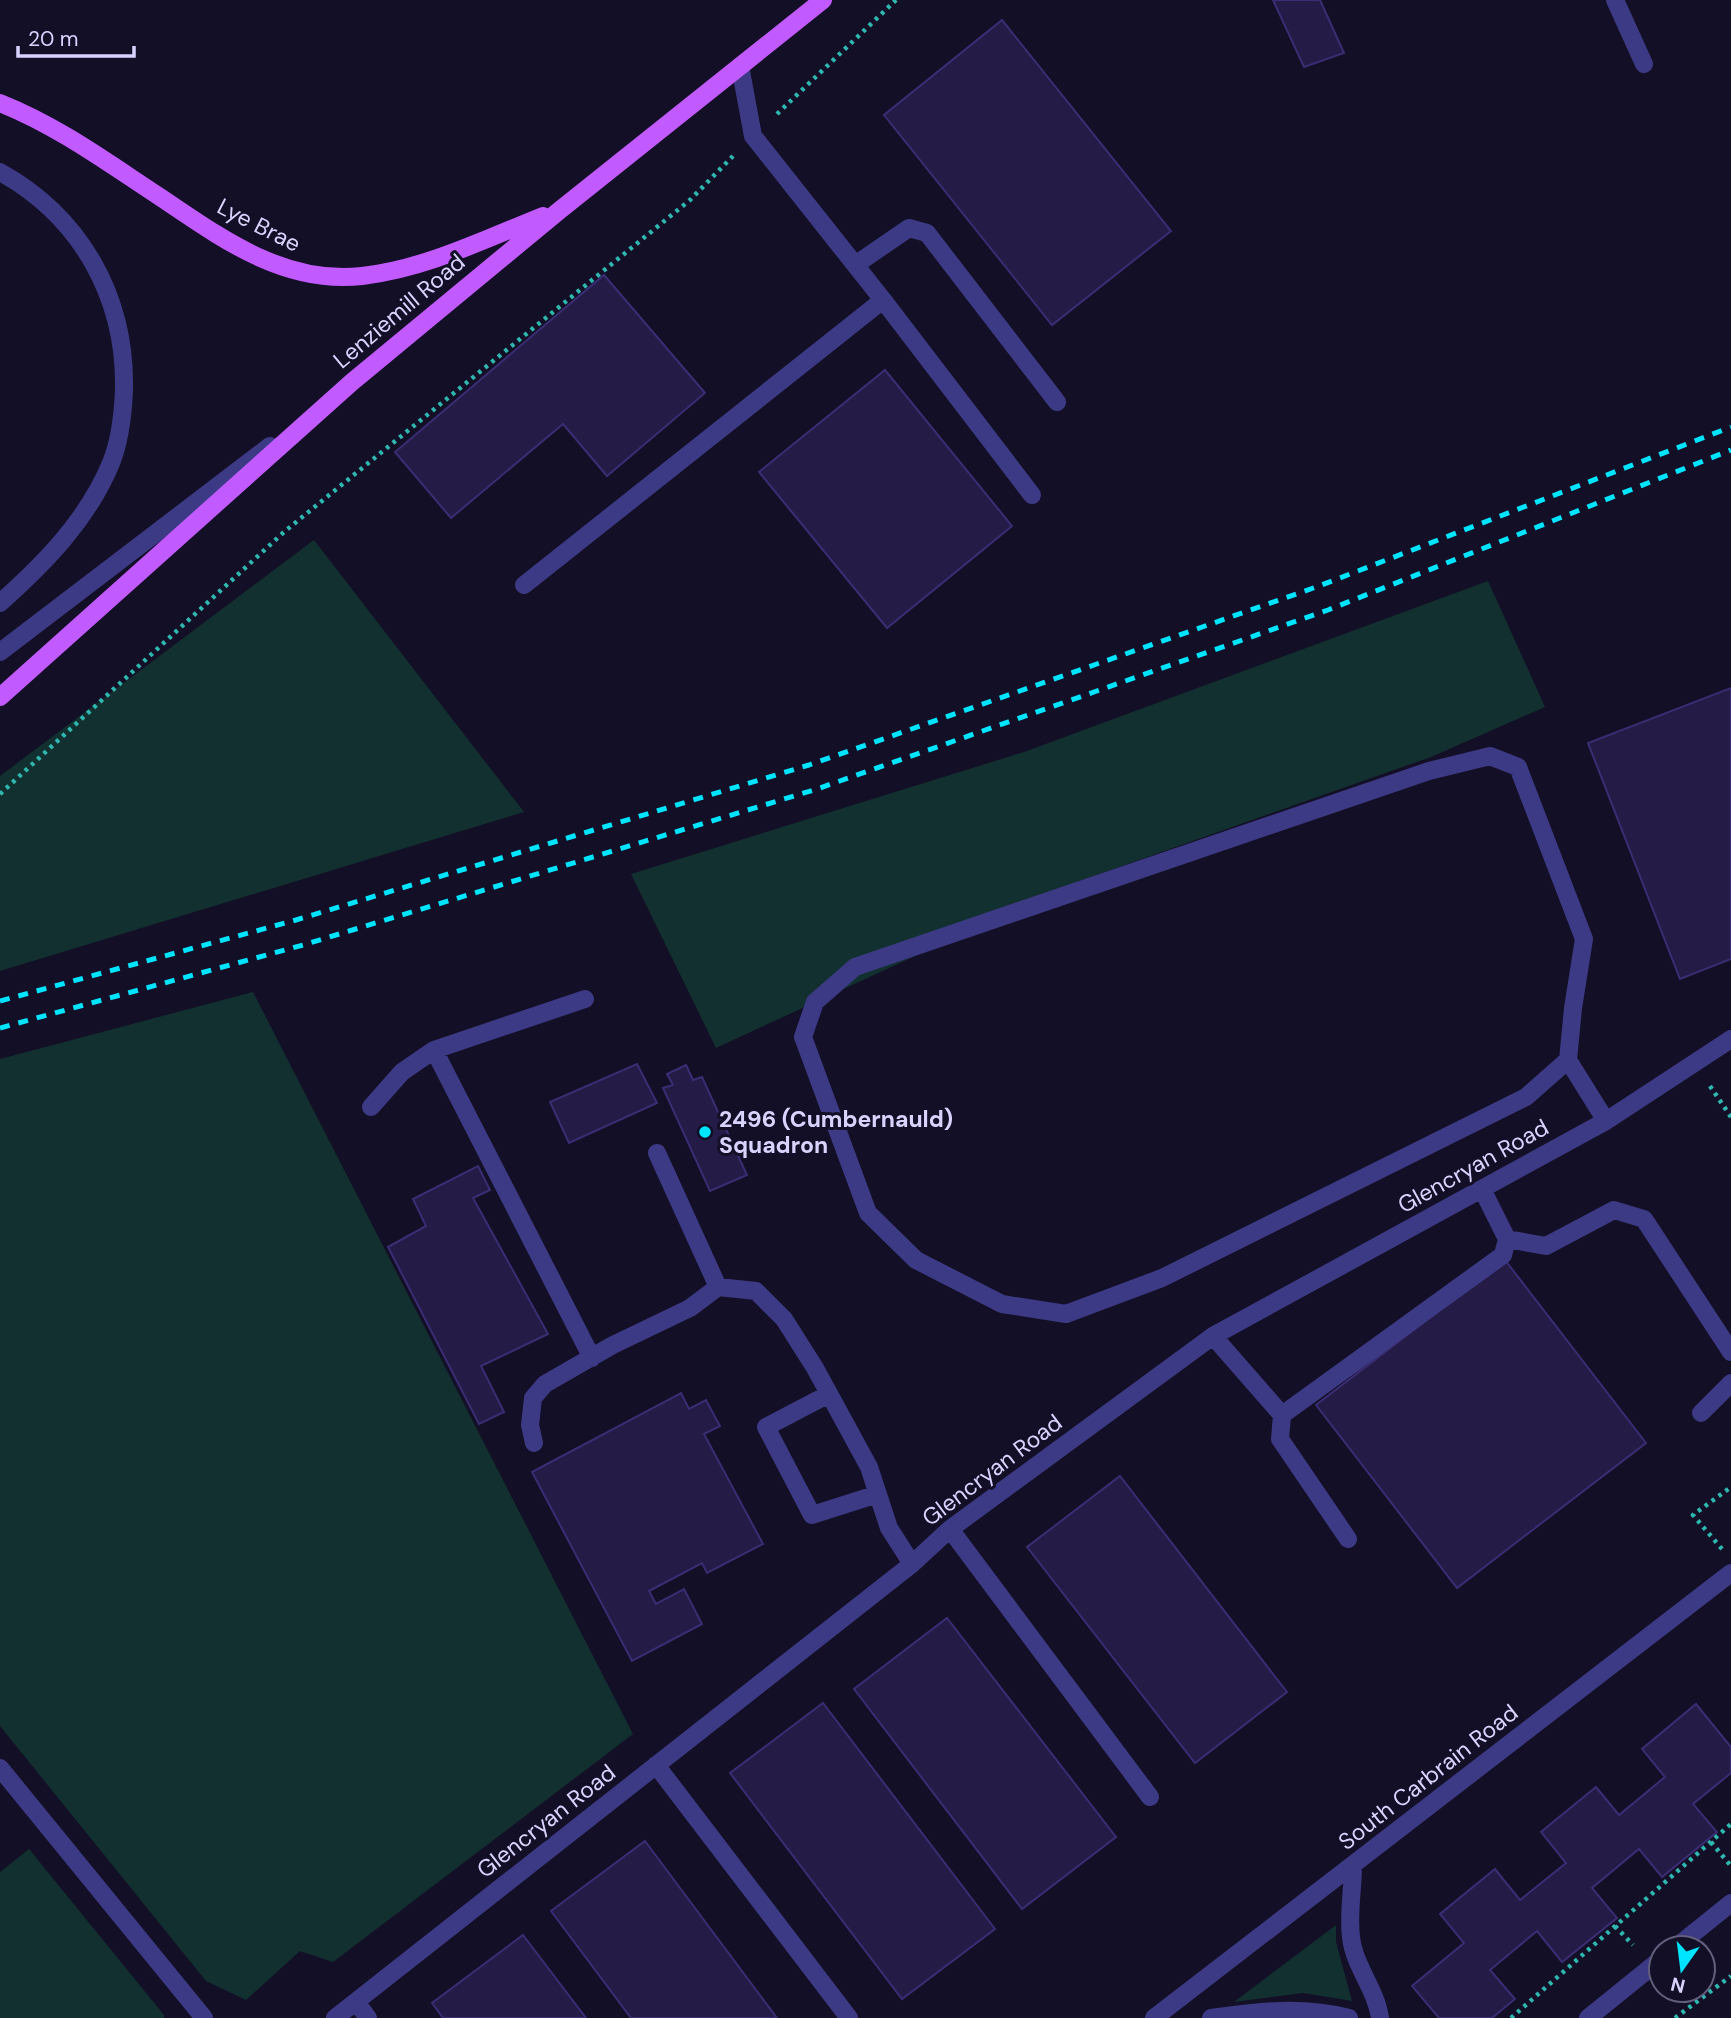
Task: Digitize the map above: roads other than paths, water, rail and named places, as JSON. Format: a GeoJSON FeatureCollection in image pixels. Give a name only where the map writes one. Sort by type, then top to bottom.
{"type":"FeatureCollection","features":[{"type":"Feature","properties":{"kind":"main road","name":"Lenziemill Road"},"geometry":{"type":"LineString","coordinates":[[352,382],[560,210],[823,0]]}},
{"type":"Feature","properties":{"kind":"main road","name":"Lye Brae"},"geometry":{"type":"LineString","coordinates":[[0,103],[29,114],[63,133],[214,233],[249,253],[304,274],[335,278],[394,271],[454,252],[560,210]]}},
{"type":"Feature","properties":{"kind":"main road"},"geometry":{"type":"LineString","coordinates":[[0,697],[352,382]]}},
{"type":"Feature","properties":{"kind":"street"},"geometry":{"type":"LineString","coordinates":[[1615,0],[1644,64]]}},
{"type":"Feature","properties":{"kind":"street"},"geometry":{"type":"LineString","coordinates":[[740,66],[753,136],[1032,495]]}},
{"type":"Feature","properties":{"kind":"street"},"geometry":{"type":"LineString","coordinates":[[0,172],[41,199],[63,220],[97,270],[118,321],[124,404],[112,461],[99,487],[56,550],[0,603]]}},
{"type":"Feature","properties":{"kind":"street"},"geometry":{"type":"LineString","coordinates":[[855,265],[909,228],[927,233],[1057,402]]}},
{"type":"Feature","properties":{"kind":"street"},"geometry":{"type":"LineString","coordinates":[[524,585],[883,300]]}},
{"type":"Feature","properties":{"kind":"street","name":"Lenziemill Road"},"geometry":{"type":"LineString","coordinates":[[0,652],[352,382]]}},
{"type":"Feature","properties":{"kind":"street"},"geometry":{"type":"LineString","coordinates":[[1568,1060],[1526,1097],[1162,1278],[1066,1314],[1002,1304],[916,1260],[868,1213],[803,1037],[815,1002],[855,967],[1429,771],[1490,756],[1518,767],[1584,939],[1568,1060],[1606,1121]]}},
{"type":"Feature","properties":{"kind":"street"},"geometry":{"type":"LineString","coordinates":[[371,1107],[402,1072],[434,1050],[585,999]]}},
{"type":"Feature","properties":{"kind":"street","name":"Glencryan Road"},"geometry":{"type":"LineString","coordinates":[[335,2018],[912,1564],[950,1529],[1213,1336],[1606,1121],[1731,1038]]}},
{"type":"Feature","properties":{"kind":"street"},"geometry":{"type":"LineString","coordinates":[[434,1050],[592,1358]]}},
{"type":"Feature","properties":{"kind":"street"},"geometry":{"type":"LineString","coordinates":[[657,1153],[718,1287]]}},
{"type":"Feature","properties":{"kind":"street"},"geometry":{"type":"LineString","coordinates":[[1282,1415],[1503,1255],[1507,1238],[1482,1189]]}},
{"type":"Feature","properties":{"kind":"street"},"geometry":{"type":"LineString","coordinates":[[1507,1238],[1546,1246],[1614,1210],[1644,1219],[1731,1352]]}},
{"type":"Feature","properties":{"kind":"street"},"geometry":{"type":"LineString","coordinates":[[534,1443],[530,1425],[533,1398],[545,1384],[690,1308],[718,1287],[756,1291],[784,1319],[829,1394],[869,1467],[889,1528],[912,1564]]}},
{"type":"Feature","properties":{"kind":"street"},"geometry":{"type":"LineString","coordinates":[[1213,1336],[1282,1415],[1280,1439],[1348,1539]]}},
{"type":"Feature","properties":{"kind":"street"},"geometry":{"type":"LineString","coordinates":[[1701,1413],[1731,1383]]}},
{"type":"Feature","properties":{"kind":"street"},"geometry":{"type":"LineString","coordinates":[[829,1394],[766,1427],[812,1515],[878,1494]]}},
{"type":"Feature","properties":{"kind":"street"},"geometry":{"type":"LineString","coordinates":[[950,1529],[1150,1797]]}},
{"type":"Feature","properties":{"kind":"street","name":"South Carbrain Road"},"geometry":{"type":"LineString","coordinates":[[1154,2018],[1731,1573]]}},
{"type":"Feature","properties":{"kind":"street"},"geometry":{"type":"LineString","coordinates":[[656,1765],[849,2018]]}},
{"type":"Feature","properties":{"kind":"street"},"geometry":{"type":"LineString","coordinates":[[0,1768],[204,2018]]}},
{"type":"Feature","properties":{"kind":"street"},"geometry":{"type":"LineString","coordinates":[[1353,1866],[1350,1937],[1359,1967],[1378,2005],[1380,2018]]}},
{"type":"Feature","properties":{"kind":"street"},"geometry":{"type":"LineString","coordinates":[[1692,1934],[1731,1903]]}},
{"type":"Feature","properties":{"kind":"street"},"geometry":{"type":"LineString","coordinates":[[1588,2018],[1647,1970]]}},
{"type":"Feature","properties":{"kind":"street"},"geometry":{"type":"LineString","coordinates":[[357,2003],[368,2018]]}},
{"type":"Feature","properties":{"kind":"street"},"geometry":{"type":"LineString","coordinates":[[1211,2018],[1290,2010],[1315,2011],[1349,2018]]}},
{"type":"Feature","properties":{"kind":"railway"},"geometry":{"type":"LineString","coordinates":[[0,1001],[296,920],[809,765],[1319,586],[1731,427]]}},
{"type":"Feature","properties":{"kind":"railway"},"geometry":{"type":"LineString","coordinates":[[0,1028],[303,945],[817,789],[1328,610],[1731,450]]}},
{"type":"Feature","properties":{"kind":"place","name":"2496 (Cumbernauld) Squadron"},"geometry":{"type":"Point","coordinates":[705,1132]}}]}
